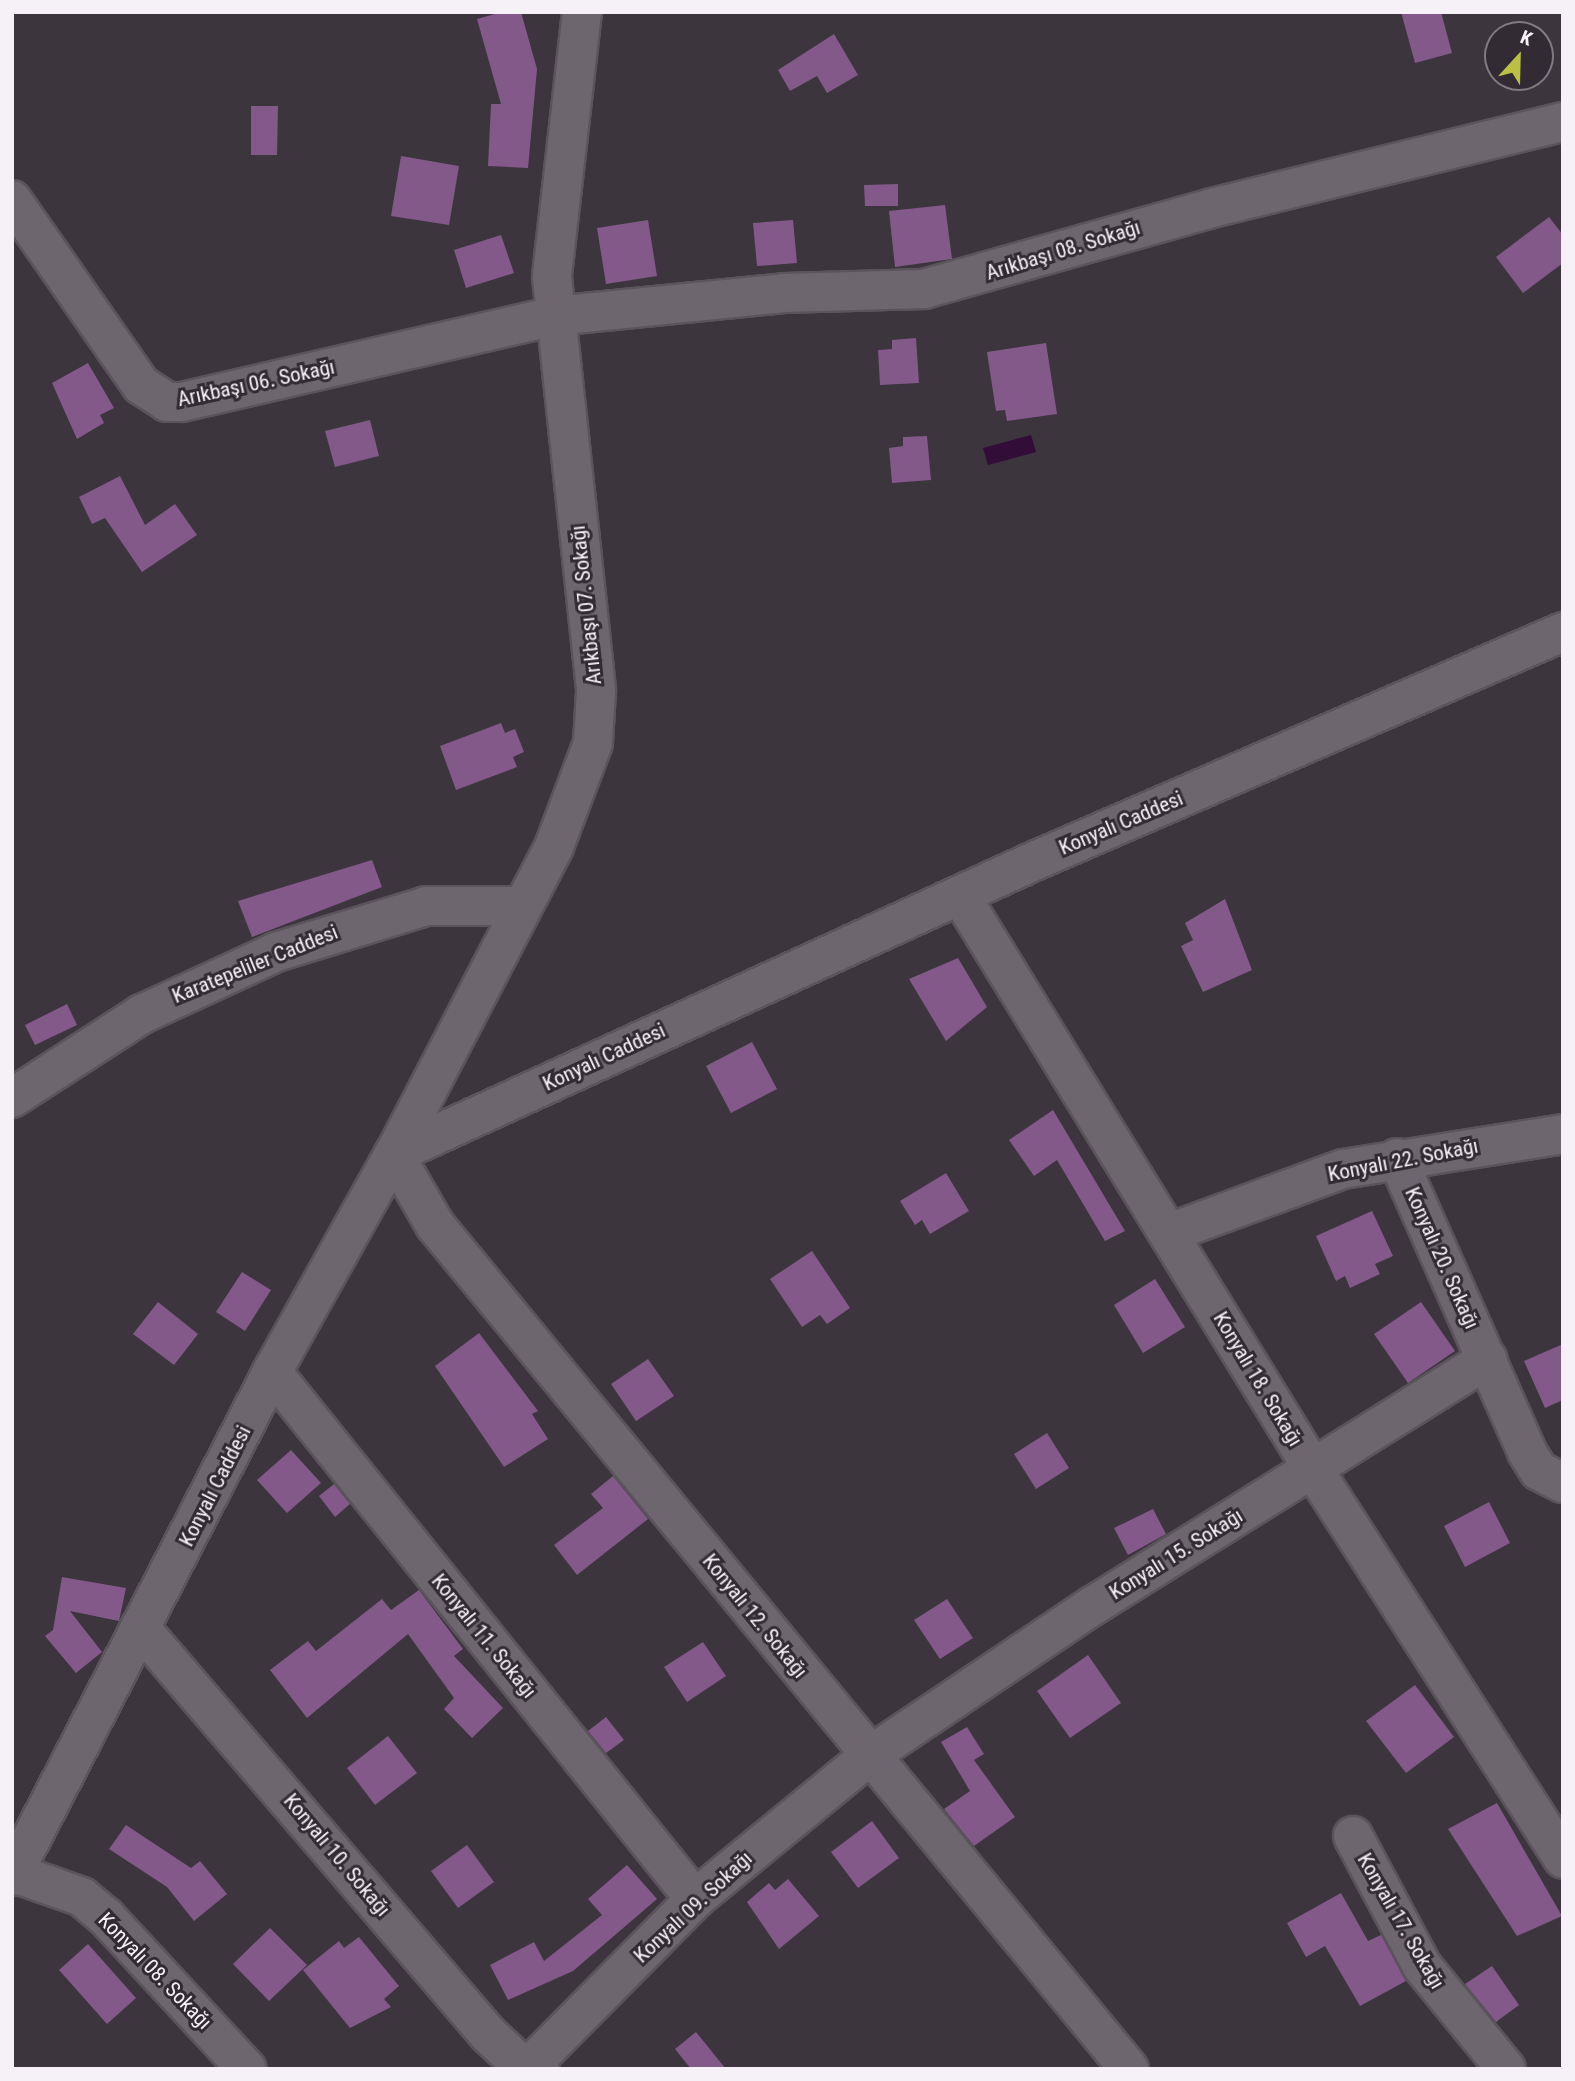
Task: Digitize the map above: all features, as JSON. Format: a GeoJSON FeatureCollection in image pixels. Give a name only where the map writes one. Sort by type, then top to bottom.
{"type":"FeatureCollection","features":[{"type":"Feature","properties":{"kind":"street","name":"Arıkbaşı 07. Sokağı"},"geometry":{"type":"LineString","coordinates":[[394,1154],[523,906],[578,791],[593,743],[596,691],[554,316],[555,229],[582,12]]}},
{"type":"Feature","properties":{"kind":"street","name":"Arıkbaşı 08. Sokağı"},"geometry":{"type":"LineString","coordinates":[[554,316],[784,293],[924,289],[1212,208],[1563,122]]}},
{"type":"Feature","properties":{"kind":"street","name":"Arıkbaşı 06. Sokağı"},"geometry":{"type":"LineString","coordinates":[[12,200],[141,385],[167,402],[554,316]]}},
{"type":"Feature","properties":{"kind":"street","name":"Konyalı Caddesi"},"geometry":{"type":"LineString","coordinates":[[13,1875],[142,1630],[272,1372],[394,1154],[960,895],[1563,632]]}},
{"type":"Feature","properties":{"kind":"street","name":"Konyalı 18. Sokağı"},"geometry":{"type":"LineString","coordinates":[[960,895],[1313,1469],[1563,1859]]}},
{"type":"Feature","properties":{"kind":"street","name":"Karatepeliler Caddesi"},"geometry":{"type":"LineString","coordinates":[[12,1098],[163,1003],[276,952],[426,906],[523,906]]}},
{"type":"Feature","properties":{"kind":"street","name":"Konyalı 22. Sokağı"},"geometry":{"type":"LineString","coordinates":[[1169,1233],[1319,1176],[1397,1158],[1563,1134]]}},
{"type":"Feature","properties":{"kind":"street","name":"Konyalı 12. Sokağı"},"geometry":{"type":"LineString","coordinates":[[394,1154],[435,1224],[869,1756],[1129,2069]]}},
{"type":"Feature","properties":{"kind":"street","name":"Konyalı 20. Sokağı"},"geometry":{"type":"LineString","coordinates":[[1397,1158],[1527,1452],[1539,1471],[1563,1482]]}},
{"type":"Feature","properties":{"kind":"street","name":"Konyalı 15. Sokağı"},"geometry":{"type":"LineString","coordinates":[[869,1756],[1487,1359]]}},
{"type":"Feature","properties":{"kind":"street","name":"Konyalı 11. Sokağı"},"geometry":{"type":"LineString","coordinates":[[272,1372],[695,1899]]}},
{"type":"Feature","properties":{"kind":"street","name":"Konyalı 10. Sokağı"},"geometry":{"type":"LineString","coordinates":[[142,1630],[488,2035],[532,2067]]}},
{"type":"Feature","properties":{"kind":"street","name":"Konyalı 09. Sokağı"},"geometry":{"type":"LineString","coordinates":[[532,2067],[695,1899],[869,1756]]}},
{"type":"Feature","properties":{"kind":"street","name":"Konyalı 17. Sokağı"},"geometry":{"type":"LineString","coordinates":[[1353,1836],[1422,1966],[1506,2069]]}},
{"type":"Feature","properties":{"kind":"street","name":"Konyalı 08. Sokağı"},"geometry":{"type":"LineString","coordinates":[[13,1875],[82,1897],[106,1917],[247,2069]]}},
{"type":"Feature","properties":{"kind":"shaded area"},"geometry":{"type":"Polygon","coordinates":[[[1031,435],[1036,452],[988,465],[983,448],[1031,435]]]}},
{"type":"Feature","properties":{"kind":"building"},"geometry":{"type":"Polygon","coordinates":[[[502,12],[521,12],[537,69],[528,168],[488,166],[491,104],[501,104],[477,19],[502,12]]]}},
{"type":"Feature","properties":{"kind":"building"},"geometry":{"type":"Polygon","coordinates":[[[1401,12],[1441,12],[1452,53],[1415,63],[1401,12]]]}},
{"type":"Feature","properties":{"kind":"building"},"geometry":{"type":"Polygon","coordinates":[[[834,34],[858,75],[827,93],[817,76],[790,91],[778,70],[834,34]]]}},
{"type":"Feature","properties":{"kind":"building"},"geometry":{"type":"Polygon","coordinates":[[[251,106],[278,106],[277,155],[251,155],[251,106]]]}},
{"type":"Feature","properties":{"kind":"building"},"geometry":{"type":"Polygon","coordinates":[[[401,156],[459,166],[449,225],[391,216],[401,156]]]}},
{"type":"Feature","properties":{"kind":"building"},"geometry":{"type":"Polygon","coordinates":[[[898,184],[898,206],[865,206],[864,185],[898,184]]]}},
{"type":"Feature","properties":{"kind":"building"},"geometry":{"type":"Polygon","coordinates":[[[945,205],[952,259],[895,267],[889,211],[945,205]]]}},
{"type":"Feature","properties":{"kind":"building"},"geometry":{"type":"Polygon","coordinates":[[[1549,217],[1563,235],[1563,263],[1523,293],[1496,257],[1549,217]]]}},
{"type":"Feature","properties":{"kind":"building"},"geometry":{"type":"Polygon","coordinates":[[[648,220],[657,276],[606,284],[597,228],[648,220]]]}},
{"type":"Feature","properties":{"kind":"building"},"geometry":{"type":"Polygon","coordinates":[[[793,220],[797,263],[757,266],[753,223],[793,220]]]}},
{"type":"Feature","properties":{"kind":"building"},"geometry":{"type":"Polygon","coordinates":[[[501,235],[514,273],[466,288],[454,250],[501,235]]]}},
{"type":"Feature","properties":{"kind":"building"},"geometry":{"type":"Polygon","coordinates":[[[916,338],[919,383],[880,385],[878,350],[892,349],[892,340],[916,338]]]}},
{"type":"Feature","properties":{"kind":"building"},"geometry":{"type":"Polygon","coordinates":[[[1046,343],[1057,414],[1007,421],[1005,410],[996,411],[987,352],[1046,343]]]}},
{"type":"Feature","properties":{"kind":"building"},"geometry":{"type":"Polygon","coordinates":[[[88,363],[114,408],[100,415],[104,423],[77,439],[52,383],[88,363]]]}},
{"type":"Feature","properties":{"kind":"building"},"geometry":{"type":"Polygon","coordinates":[[[370,420],[379,456],[335,467],[325,431],[370,420]]]}},
{"type":"Feature","properties":{"kind":"building"},"geometry":{"type":"Polygon","coordinates":[[[927,436],[931,480],[892,483],[889,448],[903,446],[903,437],[927,436]]]}},
{"type":"Feature","properties":{"kind":"building"},"geometry":{"type":"Polygon","coordinates":[[[120,476],[145,525],[175,504],[197,535],[142,572],[105,518],[92,524],[79,497],[120,476]]]}},
{"type":"Feature","properties":{"kind":"building"},"geometry":{"type":"Polygon","coordinates":[[[501,723],[505,733],[515,729],[524,752],[513,757],[517,767],[456,790],[440,746],[501,723]]]}},
{"type":"Feature","properties":{"kind":"building"},"geometry":{"type":"Polygon","coordinates":[[[372,860],[382,887],[252,937],[238,901],[372,860]]]}},
{"type":"Feature","properties":{"kind":"building"},"geometry":{"type":"Polygon","coordinates":[[[1225,899],[1252,970],[1203,992],[1181,946],[1193,940],[1185,923],[1225,899]]]}},
{"type":"Feature","properties":{"kind":"building"},"geometry":{"type":"Polygon","coordinates":[[[958,958],[987,1007],[946,1041],[909,979],[958,958]]]}},
{"type":"Feature","properties":{"kind":"building"},"geometry":{"type":"Polygon","coordinates":[[[67,1004],[77,1025],[35,1045],[25,1025],[67,1004]]]}},
{"type":"Feature","properties":{"kind":"building"},"geometry":{"type":"Polygon","coordinates":[[[752,1042],[777,1089],[731,1113],[706,1066],[752,1042]]]}},
{"type":"Feature","properties":{"kind":"building"},"geometry":{"type":"Polygon","coordinates":[[[1053,1110],[1125,1231],[1105,1241],[1057,1160],[1034,1176],[1009,1140],[1053,1110]]]}},
{"type":"Feature","properties":{"kind":"building"},"geometry":{"type":"Polygon","coordinates":[[[946,1173],[969,1211],[930,1234],[922,1220],[915,1225],[900,1201],[946,1173]]]}},
{"type":"Feature","properties":{"kind":"building"},"geometry":{"type":"Polygon","coordinates":[[[1372,1211],[1393,1256],[1375,1264],[1380,1274],[1350,1288],[1345,1276],[1336,1281],[1316,1236],[1372,1211]]]}},
{"type":"Feature","properties":{"kind":"building"},"geometry":{"type":"Polygon","coordinates":[[[812,1251],[850,1308],[827,1324],[820,1315],[802,1327],[770,1279],[812,1251]]]}},
{"type":"Feature","properties":{"kind":"building"},"geometry":{"type":"Polygon","coordinates":[[[242,1272],[271,1290],[245,1331],[216,1312],[242,1272]]]}},
{"type":"Feature","properties":{"kind":"building"},"geometry":{"type":"Polygon","coordinates":[[[1155,1279],[1185,1327],[1143,1353],[1114,1305],[1155,1279]]]}},
{"type":"Feature","properties":{"kind":"building"},"geometry":{"type":"Polygon","coordinates":[[[158,1302],[198,1334],[174,1365],[133,1334],[158,1302]]]}},
{"type":"Feature","properties":{"kind":"building"},"geometry":{"type":"Polygon","coordinates":[[[1421,1302],[1455,1351],[1408,1383],[1374,1334],[1421,1302]]]}},
{"type":"Feature","properties":{"kind":"building"},"geometry":{"type":"Polygon","coordinates":[[[479,1333],[538,1411],[532,1414],[548,1439],[504,1467],[435,1366],[479,1333]]]}},
{"type":"Feature","properties":{"kind":"building"},"geometry":{"type":"Polygon","coordinates":[[[1563,1344],[1563,1400],[1545,1408],[1524,1361],[1563,1344]]]}},
{"type":"Feature","properties":{"kind":"building"},"geometry":{"type":"Polygon","coordinates":[[[648,1359],[674,1396],[636,1421],[611,1384],[648,1359]]]}},
{"type":"Feature","properties":{"kind":"building"},"geometry":{"type":"Polygon","coordinates":[[[1047,1433],[1069,1468],[1036,1489],[1014,1454],[1047,1433]]]}},
{"type":"Feature","properties":{"kind":"building"},"geometry":{"type":"Polygon","coordinates":[[[291,1450],[321,1483],[287,1513],[257,1480],[291,1450]]]}},
{"type":"Feature","properties":{"kind":"building"},"geometry":{"type":"Polygon","coordinates":[[[613,1476],[648,1519],[577,1575],[554,1545],[603,1508],[591,1494],[613,1476]]]}},
{"type":"Feature","properties":{"kind":"building"},"geometry":{"type":"Polygon","coordinates":[[[334,1484],[350,1504],[335,1517],[319,1496],[334,1484]]]}},
{"type":"Feature","properties":{"kind":"building"},"geometry":{"type":"Polygon","coordinates":[[[1489,1502],[1510,1543],[1465,1567],[1444,1526],[1489,1502]]]}},
{"type":"Feature","properties":{"kind":"building"},"geometry":{"type":"Polygon","coordinates":[[[1153,1509],[1166,1534],[1128,1555],[1114,1528],[1153,1509]]]}},
{"type":"Feature","properties":{"kind":"building"},"geometry":{"type":"Polygon","coordinates":[[[62,1577],[126,1588],[119,1621],[70,1611],[102,1652],[76,1673],[45,1636],[53,1630],[62,1577]]]}},
{"type":"Feature","properties":{"kind":"building"},"geometry":{"type":"Polygon","coordinates":[[[419,1590],[463,1649],[454,1656],[503,1708],[472,1738],[444,1709],[454,1698],[408,1634],[307,1718],[270,1670],[308,1641],[316,1651],[382,1599],[391,1610],[419,1590]]]}},
{"type":"Feature","properties":{"kind":"building"},"geometry":{"type":"Polygon","coordinates":[[[947,1599],[973,1638],[940,1659],[914,1620],[947,1599]]]}},
{"type":"Feature","properties":{"kind":"building"},"geometry":{"type":"Polygon","coordinates":[[[703,1642],[726,1676],[687,1702],[664,1667],[703,1642]]]}},
{"type":"Feature","properties":{"kind":"building"},"geometry":{"type":"Polygon","coordinates":[[[1088,1655],[1121,1703],[1070,1738],[1037,1691],[1088,1655]]]}},
{"type":"Feature","properties":{"kind":"building"},"geometry":{"type":"Polygon","coordinates":[[[1415,1685],[1454,1737],[1406,1773],[1366,1721],[1415,1685]]]}},
{"type":"Feature","properties":{"kind":"building"},"geometry":{"type":"Polygon","coordinates":[[[606,1717],[624,1740],[606,1753],[588,1731],[606,1717]]]}},
{"type":"Feature","properties":{"kind":"building"},"geometry":{"type":"Polygon","coordinates":[[[967,1727],[984,1754],[974,1760],[1015,1817],[974,1846],[944,1809],[970,1791],[941,1742],[967,1727]]]}},
{"type":"Feature","properties":{"kind":"building"},"geometry":{"type":"Polygon","coordinates":[[[388,1736],[417,1773],[375,1805],[347,1768],[388,1736]]]}},
{"type":"Feature","properties":{"kind":"building"},"geometry":{"type":"Polygon","coordinates":[[[1497,1803],[1562,1916],[1517,1936],[1448,1829],[1497,1803]]]}},
{"type":"Feature","properties":{"kind":"building"},"geometry":{"type":"Polygon","coordinates":[[[872,1821],[899,1858],[858,1888],[831,1852],[872,1821]]]}},
{"type":"Feature","properties":{"kind":"building"},"geometry":{"type":"Polygon","coordinates":[[[126,1825],[191,1868],[200,1861],[227,1894],[194,1921],[167,1887],[109,1849],[126,1825]]]}},
{"type":"Feature","properties":{"kind":"building"},"geometry":{"type":"Polygon","coordinates":[[[467,1845],[494,1882],[458,1908],[431,1871],[467,1845]]]}},
{"type":"Feature","properties":{"kind":"building"},"geometry":{"type":"Polygon","coordinates":[[[627,1865],[657,1899],[573,1971],[508,2000],[490,1965],[534,1942],[544,1961],[602,1915],[588,1899],[627,1865]]]}},
{"type":"Feature","properties":{"kind":"building"},"geometry":{"type":"Polygon","coordinates":[[[788,1879],[819,1916],[779,1949],[747,1902],[769,1883],[775,1890],[788,1879]]]}},
{"type":"Feature","properties":{"kind":"building"},"geometry":{"type":"Polygon","coordinates":[[[1341,1893],[1368,1941],[1381,1935],[1406,1981],[1360,2006],[1325,1946],[1306,1957],[1287,1923],[1341,1893]]]}},
{"type":"Feature","properties":{"kind":"building"},"geometry":{"type":"Polygon","coordinates":[[[270,1928],[307,1965],[269,2001],[233,1964],[270,1928]]]}},
{"type":"Feature","properties":{"kind":"building"},"geometry":{"type":"Polygon","coordinates":[[[359,1937],[399,1986],[384,1999],[391,2007],[350,2028],[303,1970],[339,1941],[344,1948],[359,1937]]]}},
{"type":"Feature","properties":{"kind":"building"},"geometry":{"type":"Polygon","coordinates":[[[88,1944],[136,1998],[107,2024],[59,1970],[88,1944]]]}},
{"type":"Feature","properties":{"kind":"building"},"geometry":{"type":"Polygon","coordinates":[[[1492,1966],[1519,2005],[1496,2022],[1465,1984],[1492,1966]]]}},
{"type":"Feature","properties":{"kind":"building"},"geometry":{"type":"Polygon","coordinates":[[[696,2032],[726,2069],[691,2069],[675,2049],[696,2032]]]}}]}
